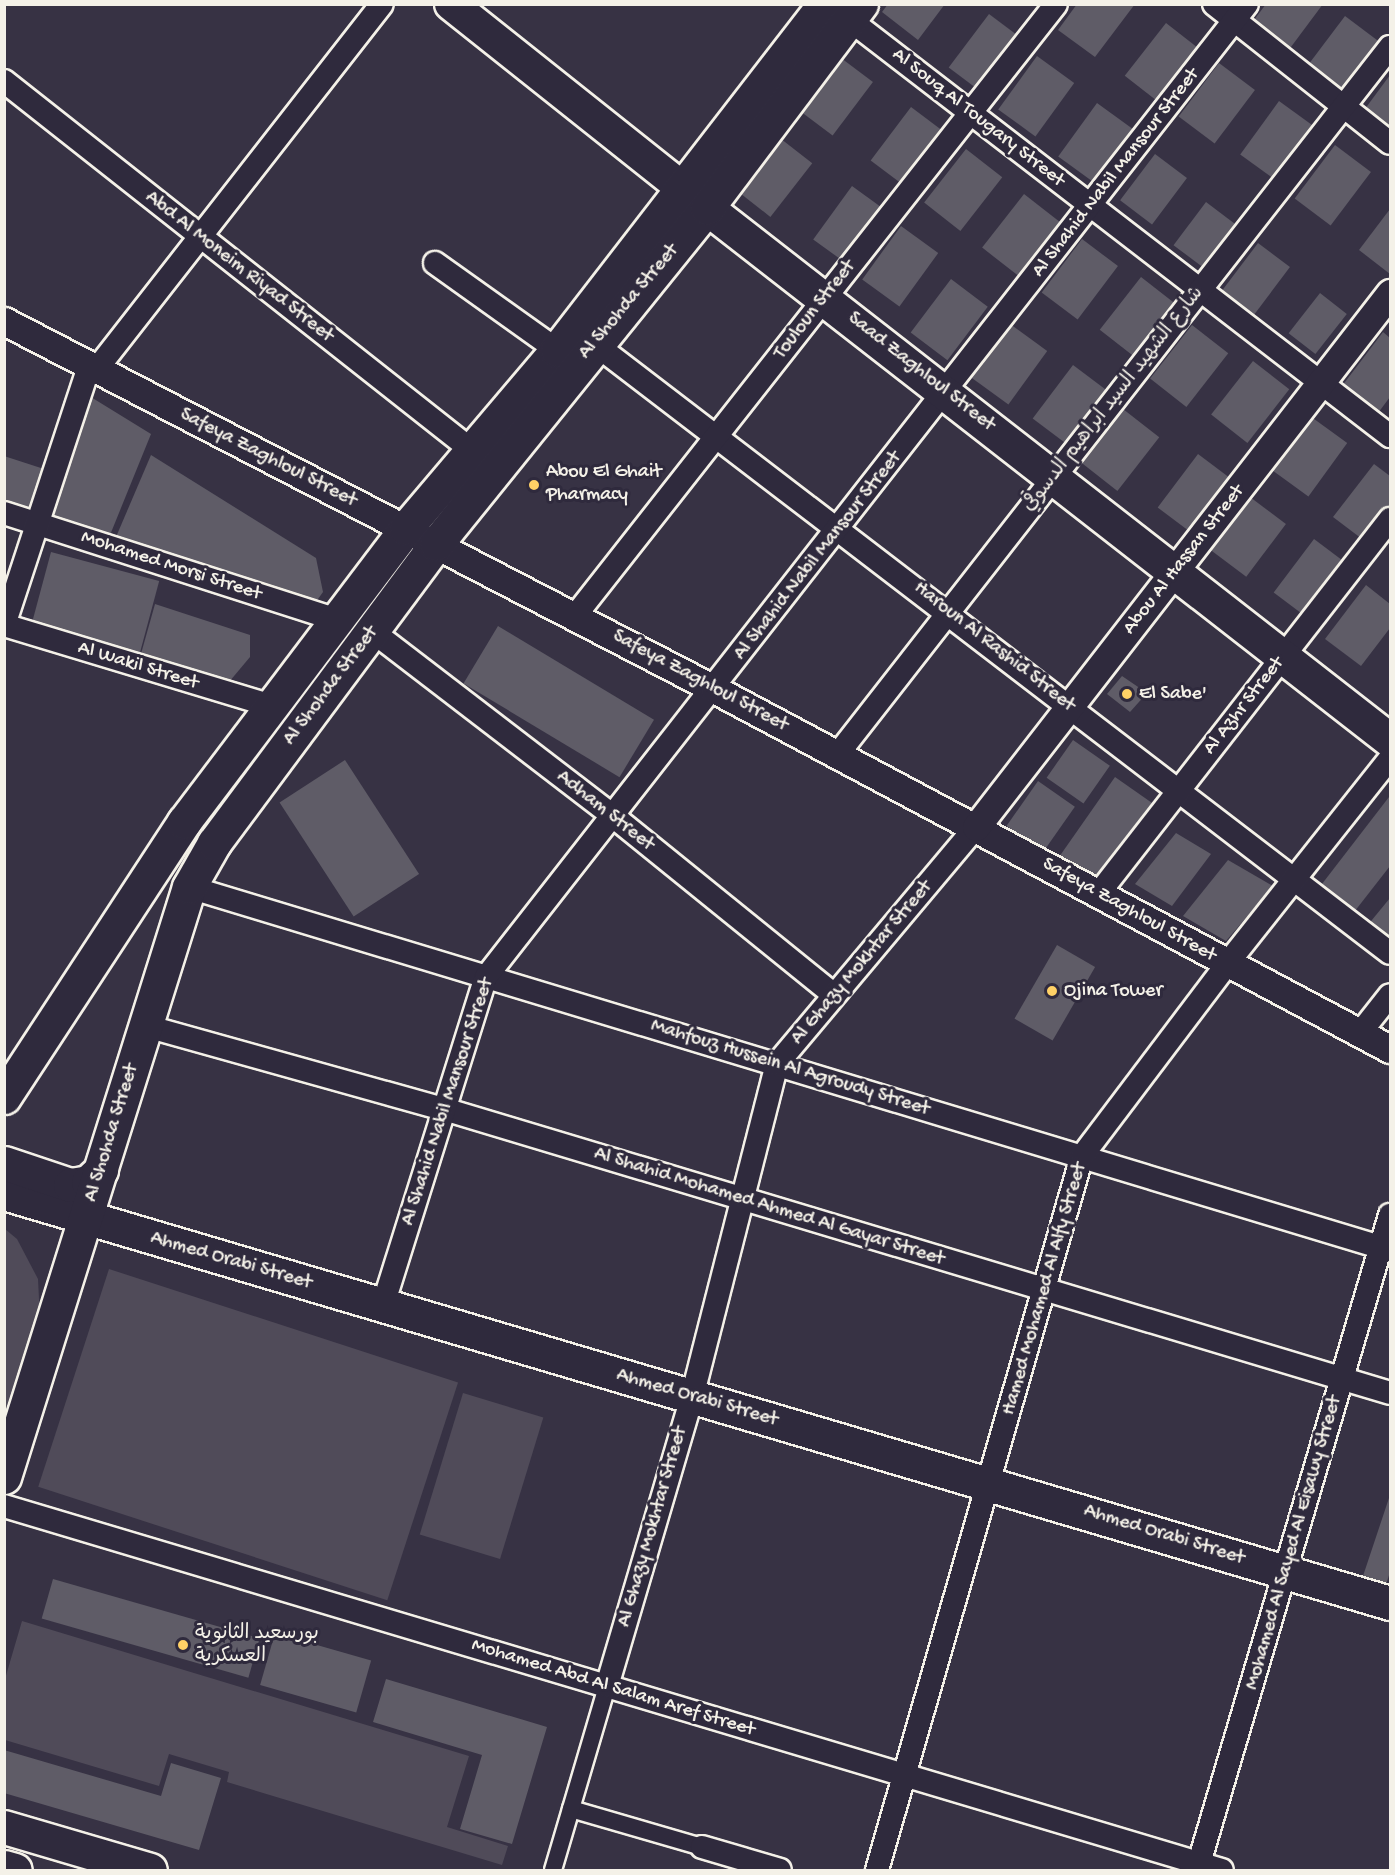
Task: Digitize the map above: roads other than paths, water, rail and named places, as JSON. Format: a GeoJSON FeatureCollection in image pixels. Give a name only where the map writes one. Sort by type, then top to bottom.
{"type":"FeatureCollection","features":[{"type":"Feature","properties":{"kind":"main road","name":"Saad Zaghloul Street"},"geometry":{"type":"LineString","coordinates":[[451,4],[695,198],[826,297],[1390,740]]}},
{"type":"Feature","properties":{"kind":"main road","name":"Al Shohda Street"},"geometry":{"type":"LineString","coordinates":[[4,1097],[184,822],[406,528],[474,453],[557,350],[695,198],[845,10]]}},
{"type":"Feature","properties":{"kind":"main road","name":"Al Shohda Street"},"geometry":{"type":"LineString","coordinates":[[4,1477],[189,887],[214,843],[436,544],[595,344],[695,198]]}},
{"type":"Feature","properties":{"kind":"main road"},"geometry":{"type":"LineString","coordinates":[[4,1163],[70,1185],[88,1182],[101,1170]]}},
{"type":"Feature","properties":{"kind":"main road","name":"Ahmed Orabi Street"},"geometry":{"type":"LineString","coordinates":[[4,1193],[1390,1603]]}},
{"type":"Feature","properties":{"kind":"main road"},"geometry":{"type":"LineString","coordinates":[[4,1827],[150,1870]]}},
{"type":"Feature","properties":{"kind":"main road"},"geometry":{"type":"LineString","coordinates":[[4,1867],[15,1870]]}},
{"type":"Feature","properties":{"kind":"street"},"geometry":{"type":"LineString","coordinates":[[4,625],[92,368],[200,237],[382,4]]}},
{"type":"Feature","properties":{"kind":"street","name":"Touloun Street"},"geometry":{"type":"LineString","coordinates":[[575,616],[1056,4]]}},
{"type":"Feature","properties":{"kind":"street"},"geometry":{"type":"LineString","coordinates":[[1214,4],[1241,13],[1344,106],[1390,143]]}},
{"type":"Feature","properties":{"kind":"street","name":"Al Souq Al Tougary Street"},"geometry":{"type":"LineString","coordinates":[[845,10],[971,112],[1390,436]]}},
{"type":"Feature","properties":{"kind":"street","name":"Al Shahid Nabil Mansour Street"},"geometry":{"type":"LineString","coordinates":[[383,1305],[486,977],[1241,13]]}},
{"type":"Feature","properties":{"kind":"street","name":"شارع الشهيد السيد ابراهيم الدسوقي"},"geometry":{"type":"LineString","coordinates":[[838,754],[1390,47]]}},
{"type":"Feature","properties":{"kind":"street","name":"Abd Al Moneim Riyad Street"},"geometry":{"type":"LineString","coordinates":[[4,81],[474,453]]}},
{"type":"Feature","properties":{"kind":"street"},"geometry":{"type":"LineString","coordinates":[[435,262],[557,350]]}},
{"type":"Feature","properties":{"kind":"street","name":"Abou Al Hassan Street"},"geometry":{"type":"LineString","coordinates":[[976,827],[1390,294]]}},
{"type":"Feature","properties":{"kind":"street","name":"Safeya Zaghloul Street"},"geometry":{"type":"LineString","coordinates":[[4,321],[714,688],[1099,893],[1227,964],[1390,1049]]}},
{"type":"Feature","properties":{"kind":"street","name":"Haroun Al Rashid Street"},"geometry":{"type":"LineString","coordinates":[[595,344],[839,528],[1390,953]]}},
{"type":"Feature","properties":{"kind":"street","name":"Mohamed Morsi Street"},"geometry":{"type":"LineString","coordinates":[[4,513],[338,620]]}},
{"type":"Feature","properties":{"kind":"street","name":"Al Azhr Street"},"geometry":{"type":"LineString","coordinates":[[1099,893],[1390,519]]}},
{"type":"Feature","properties":{"kind":"street","name":"Al Wakil Street"},"geometry":{"type":"LineString","coordinates":[[4,625],[272,706]]}},
{"type":"Feature","properties":{"kind":"street","name":"Adham Street"},"geometry":{"type":"LineString","coordinates":[[372,631],[613,816],[834,995]]}},
{"type":"Feature","properties":{"kind":"street","name":"Hamed Mohamed Al Alfy Street"},"geometry":{"type":"LineString","coordinates":[[877,1870],[1082,1156],[1227,964],[1390,758]]}},
{"type":"Feature","properties":{"kind":"street","name":"Al Ghazy Mokhtar Street"},"geometry":{"type":"LineString","coordinates":[[553,1870],[692,1397],[777,1064],[976,827]]}},
{"type":"Feature","properties":{"kind":"street","name":"Mahfouz Hussein Al Agroudy Street"},"geometry":{"type":"LineString","coordinates":[[189,887],[1386,1248]]}},
{"type":"Feature","properties":{"kind":"street"},"geometry":{"type":"LineString","coordinates":[[1360,1033],[1390,995]]}},
{"type":"Feature","properties":{"kind":"street","name":"Al Shahid Mohamed Ahmed Al Gayar Street"},"geometry":{"type":"LineString","coordinates":[[146,1026],[444,1109],[1043,1291],[1390,1392]]}},
{"type":"Feature","properties":{"kind":"street","name":"Mohamed Al Sayed Al Eisawy Street"},"geometry":{"type":"LineString","coordinates":[[1198,1867],[1342,1378],[1386,1248],[1390,1215]]}},
{"type":"Feature","properties":{"kind":"street","name":"Mohamed Abd Al Salam Aref Street"},"geometry":{"type":"LineString","coordinates":[[4,1506],[904,1775],[1198,1867],[1222,1870]]}},
{"type":"Feature","properties":{"kind":"street"},"geometry":{"type":"LineString","coordinates":[[571,1809],[780,1870]]}},
{"type":"Feature","properties":{"kind":"place","name":"Abou El Ghait Pharmacy"},"geometry":{"type":"Point","coordinates":[534,485]}},
{"type":"Feature","properties":{"kind":"place","name":"El Sabe'"},"geometry":{"type":"Point","coordinates":[1127,694]}},
{"type":"Feature","properties":{"kind":"place","name":"Ojina Tower"},"geometry":{"type":"Point","coordinates":[1052,991]}},
{"type":"Feature","properties":{"kind":"place","name":"بورسعيد الثانوية العسكرية"},"geometry":{"type":"Point","coordinates":[183,1645]}}]}
